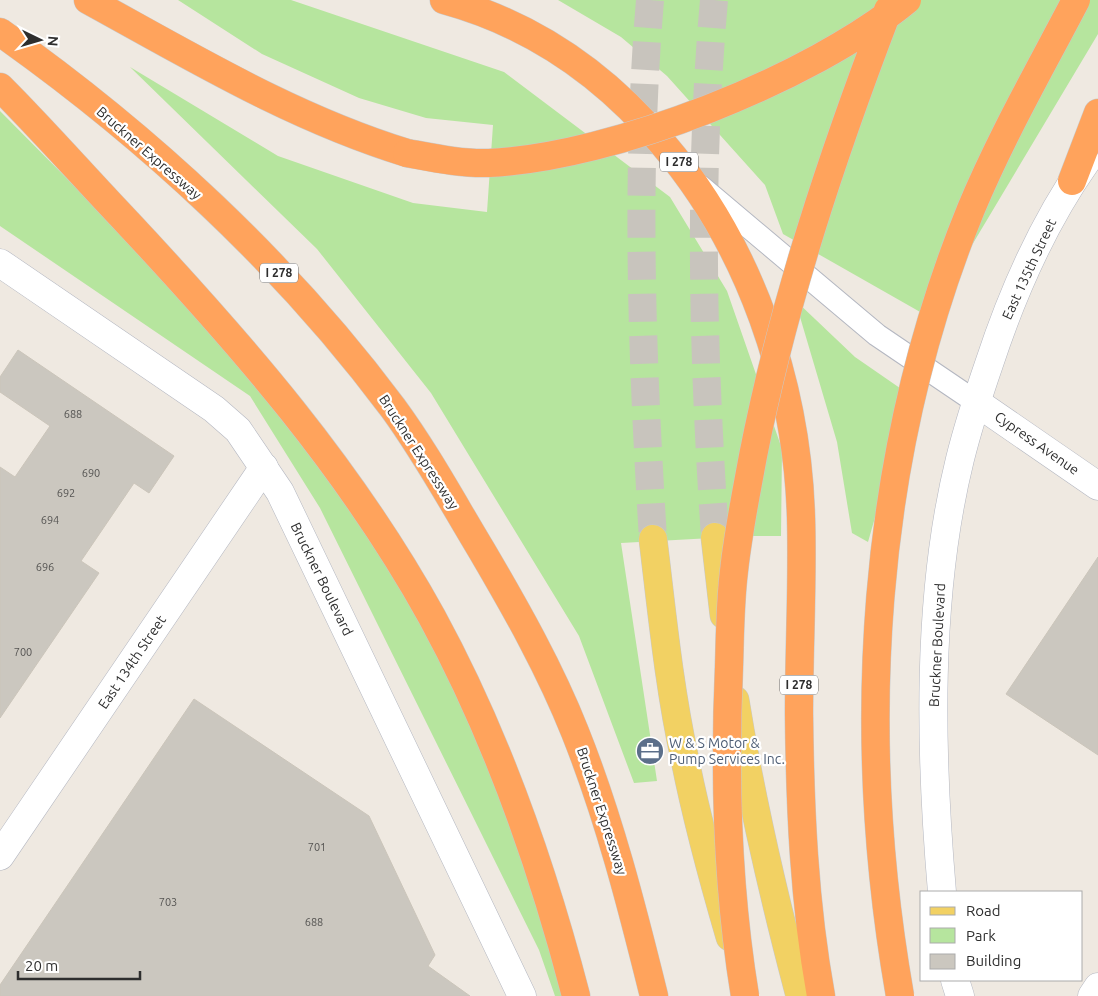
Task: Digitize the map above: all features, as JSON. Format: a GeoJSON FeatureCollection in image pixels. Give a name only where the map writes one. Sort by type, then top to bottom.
{"type":"FeatureCollection","features":[{"type":"Feature","properties":{"kind":"highway"},"geometry":{"type":"LineString","coordinates":[[88,0],[278,104],[364,140],[407,153],[449,160],[488,163],[527,160],[565,152],[637,133],[696,113],[807,64],[855,37],[907,0]]}},
{"type":"Feature","properties":{"kind":"highway","name":"I 278"},"geometry":{"type":"LineString","coordinates":[[444,0],[509,23],[539,38],[576,61],[618,94],[648,126],[693,180],[723,228],[745,274],[782,378],[792,427],[799,483],[801,525],[800,790],[811,943],[821,996]]}},
{"type":"Feature","properties":{"kind":"highway"},"geometry":{"type":"LineString","coordinates":[[746,996],[735,933],[726,793],[727,717],[734,571],[764,401],[787,310],[814,215],[849,112],[892,0]]}},
{"type":"Feature","properties":{"kind":"highway"},"geometry":{"type":"LineString","coordinates":[[900,996],[883,881],[877,806],[876,728],[876,660],[897,457],[929,327],[972,209],[995,156],[1076,0]]}},
{"type":"Feature","properties":{"kind":"highway","name":"Bruckner Expressway"},"geometry":{"type":"LineString","coordinates":[[0,32],[36,57],[132,135],[189,185],[298,294],[393,409],[472,534],[555,684],[575,732],[619,860],[654,996]]}},
{"type":"Feature","properties":{"kind":"highway"},"geometry":{"type":"LineString","coordinates":[[4,91],[236,342],[323,448],[396,557],[436,624],[464,679],[495,749],[521,815],[548,894],[576,996]]}},
{"type":"Feature","properties":{"kind":"highway"},"geometry":{"type":"LineString","coordinates":[[1072,181],[1098,113]]}},
{"type":"Feature","properties":{"kind":"main road"},"geometry":{"type":"LineString","coordinates":[[715,537],[729,666],[747,775],[776,906],[800,996]]}},
{"type":"Feature","properties":{"kind":"main road"},"geometry":{"type":"LineString","coordinates":[[653,539],[666,650],[684,759],[716,888],[746,996]]}},
{"type":"Feature","properties":{"kind":"street","name":"East 135th Street"},"geometry":{"type":"LineString","coordinates":[[976,402],[1016,289],[1072,181],[1098,144]]}},
{"type":"Feature","properties":{"kind":"street","name":"Bruckner Boulevard"},"geometry":{"type":"LineString","coordinates":[[0,263],[214,409],[238,430],[280,492],[518,993]]}},
{"type":"Feature","properties":{"kind":"street","name":"Cypress Avenue"},"geometry":{"type":"LineString","coordinates":[[976,402],[1098,486]]}},
{"type":"Feature","properties":{"kind":"street","name":"Bruckner Boulevard"},"geometry":{"type":"LineString","coordinates":[[942,891],[935,809],[934,730],[940,591],[951,506],[960,460],[976,402]]}},
{"type":"Feature","properties":{"kind":"street","name":"East 134th Street"},"geometry":{"type":"LineString","coordinates":[[0,856],[264,467]]}},
{"type":"Feature","properties":{"kind":"street"},"geometry":{"type":"LineString","coordinates":[[955,981],[960,996]]}},
{"type":"Feature","properties":{"kind":"street"},"geometry":{"type":"LineString","coordinates":[[1092,996],[1098,987]]}},
{"type":"Feature","properties":{"kind":"lane"},"geometry":{"type":"LineString","coordinates":[[693,180],[878,335],[976,402]]}},
{"type":"Feature","properties":{"kind":"green space"},"geometry":{"type":"Polygon","coordinates":[[[178,0],[291,0],[504,72],[670,197],[727,291],[782,449],[781,536],[621,543],[657,781],[634,783],[579,636],[431,393],[317,249],[130,67],[278,156],[413,203],[487,212],[493,125],[426,118],[359,98],[262,54],[178,0]]]}},
{"type":"Feature","properties":{"kind":"green space"},"geometry":{"type":"Polygon","coordinates":[[[558,0],[1098,0],[1098,34],[929,317],[783,234],[765,185],[667,76],[621,37],[558,0]]]}},
{"type":"Feature","properties":{"kind":"green space"},"geometry":{"type":"Polygon","coordinates":[[[0,111],[109,221],[253,379],[370,536],[465,697],[515,825],[566,996],[555,996],[539,950],[320,508],[250,396],[0,226],[0,111]]]}},
{"type":"Feature","properties":{"kind":"green space"},"geometry":{"type":"Polygon","coordinates":[[[795,300],[855,357],[910,395],[868,542],[852,533],[837,442],[795,300]]]}},
{"type":"Feature","properties":{"kind":"building"},"geometry":{"type":"Polygon","coordinates":[[[18,350],[174,456],[149,493],[134,483],[81,561],[99,573],[0,718],[0,467],[15,477],[50,426],[0,392],[0,377],[18,350]]]}},
{"type":"Feature","properties":{"kind":"building"},"geometry":{"type":"Polygon","coordinates":[[[1098,557],[1098,755],[1006,694],[1098,557]]]}},
{"type":"Feature","properties":{"kind":"building"},"geometry":{"type":"Polygon","coordinates":[[[194,699],[369,816],[435,955],[428,966],[470,996],[0,996],[0,985],[194,699]]]}},
{"type":"Feature","properties":{"kind":"tunnel"},"geometry":{"type":"LineString","coordinates":[[650,0],[645,67],[641,202],[643,337],[653,539]]}},
{"type":"Feature","properties":{"kind":"tunnel"},"geometry":{"type":"LineString","coordinates":[[714,0],[706,134],[704,268],[705,336],[715,537]]}},
{"type":"Feature","properties":{"kind":"place","name":"W & S Motor & Pump Services Inc."},"geometry":{"type":"Point","coordinates":[650,751]}}]}
